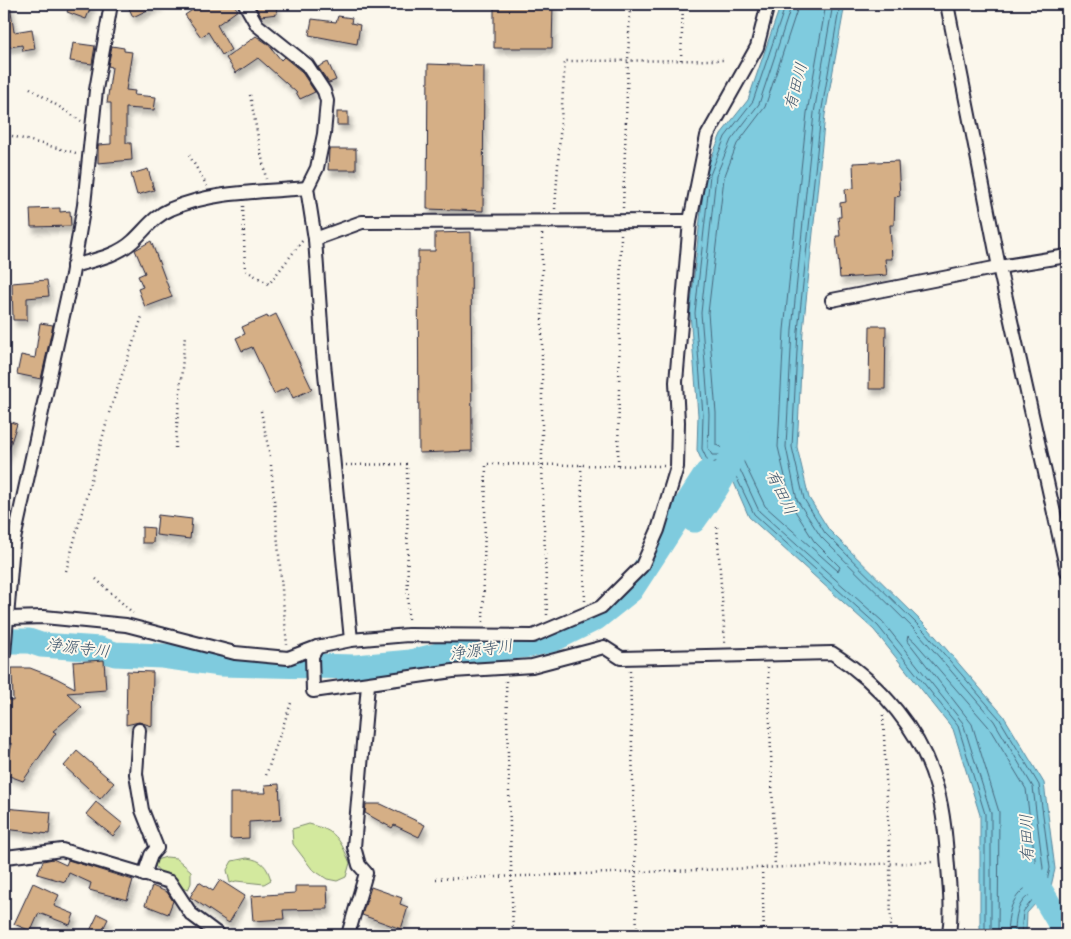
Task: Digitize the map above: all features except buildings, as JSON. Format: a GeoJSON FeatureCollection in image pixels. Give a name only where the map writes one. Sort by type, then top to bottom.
{"type":"FeatureCollection","features":[{"type":"Feature","properties":{"kind":"street"},"geometry":{"type":"LineString","coordinates":[[4,654],[9,618],[13,544],[74,266],[84,205],[96,90],[111,4]]}},
{"type":"Feature","properties":{"kind":"street"},"geometry":{"type":"LineString","coordinates":[[245,4],[257,25],[307,65],[324,91],[327,101],[324,134],[316,168],[307,188],[351,640]]}},
{"type":"Feature","properties":{"kind":"street"},"geometry":{"type":"LineString","coordinates":[[9,618],[44,617],[126,625],[235,653],[288,658],[315,652],[351,640],[408,635],[533,636],[547,632],[569,620],[586,615],[601,607],[642,566],[658,530],[677,467],[678,422],[676,382],[690,221],[707,136],[757,47],[768,4]]}},
{"type":"Feature","properties":{"kind":"street"},"geometry":{"type":"LineString","coordinates":[[947,4],[998,267],[1067,571]]}},
{"type":"Feature","properties":{"kind":"street"},"geometry":{"type":"LineString","coordinates":[[74,266],[115,254],[133,241],[150,221],[171,209],[212,197],[307,188]]}},
{"type":"Feature","properties":{"kind":"street"},"geometry":{"type":"LineString","coordinates":[[311,236],[362,222],[690,221]]}},
{"type":"Feature","properties":{"kind":"street"},"geometry":{"type":"LineString","coordinates":[[832,300],[998,267],[1067,256]]}},
{"type":"Feature","properties":{"kind":"street"},"geometry":{"type":"LineString","coordinates":[[315,652],[313,691],[368,685],[453,671],[532,666],[604,647],[621,658],[832,653],[857,668],[882,694],[902,717],[923,751],[937,787],[946,830],[952,916],[949,935]]}},
{"type":"Feature","properties":{"kind":"street"},"geometry":{"type":"LineString","coordinates":[[348,935],[366,872],[359,865],[354,847],[368,685]]}},
{"type":"Feature","properties":{"kind":"street"},"geometry":{"type":"LineString","coordinates":[[139,730],[136,774],[142,810],[157,848],[151,855],[144,875]]}},
{"type":"Feature","properties":{"kind":"street"},"geometry":{"type":"LineString","coordinates":[[4,855],[6,857],[62,850],[170,882],[191,914],[219,935]]}},
{"type":"Feature","properties":{"kind":"path"},"geometry":{"type":"LineString","coordinates":[[623,212],[630,4]]}},
{"type":"Feature","properties":{"kind":"path"},"geometry":{"type":"LineString","coordinates":[[681,60],[682,4]]}},
{"type":"Feature","properties":{"kind":"path"},"geometry":{"type":"LineString","coordinates":[[555,213],[565,61],[628,59],[725,60]]}},
{"type":"Feature","properties":{"kind":"path"},"geometry":{"type":"LineString","coordinates":[[30,88],[84,123]]}},
{"type":"Feature","properties":{"kind":"path"},"geometry":{"type":"LineString","coordinates":[[250,95],[266,182]]}},
{"type":"Feature","properties":{"kind":"path"},"geometry":{"type":"LineString","coordinates":[[12,136],[79,154]]}},
{"type":"Feature","properties":{"kind":"path"},"geometry":{"type":"LineString","coordinates":[[190,155],[209,188]]}},
{"type":"Feature","properties":{"kind":"path"},"geometry":{"type":"LineString","coordinates":[[242,205],[245,270],[269,284],[311,236]]}},
{"type":"Feature","properties":{"kind":"path"},"geometry":{"type":"LineString","coordinates":[[542,230],[542,465],[547,632]]}},
{"type":"Feature","properties":{"kind":"path"},"geometry":{"type":"LineString","coordinates":[[618,465],[621,230]]}},
{"type":"Feature","properties":{"kind":"path"},"geometry":{"type":"LineString","coordinates":[[109,413],[143,314]]}},
{"type":"Feature","properties":{"kind":"path"},"geometry":{"type":"LineString","coordinates":[[175,448],[185,335]]}},
{"type":"Feature","properties":{"kind":"path"},"geometry":{"type":"LineString","coordinates":[[261,411],[270,456]]}},
{"type":"Feature","properties":{"kind":"path"},"geometry":{"type":"LineString","coordinates":[[66,571],[107,421]]}},
{"type":"Feature","properties":{"kind":"path"},"geometry":{"type":"LineString","coordinates":[[344,465],[407,464],[408,635]]}},
{"type":"Feature","properties":{"kind":"path"},"geometry":{"type":"LineString","coordinates":[[483,636],[486,464],[669,466]]}},
{"type":"Feature","properties":{"kind":"path"},"geometry":{"type":"LineString","coordinates":[[271,465],[288,658]]}},
{"type":"Feature","properties":{"kind":"path"},"geometry":{"type":"LineString","coordinates":[[581,465],[586,615]]}},
{"type":"Feature","properties":{"kind":"path"},"geometry":{"type":"LineString","coordinates":[[717,527],[726,646]]}},
{"type":"Feature","properties":{"kind":"path"},"geometry":{"type":"LineString","coordinates":[[96,578],[138,618]]}},
{"type":"Feature","properties":{"kind":"path"},"geometry":{"type":"LineString","coordinates":[[767,655],[775,867]]}},
{"type":"Feature","properties":{"kind":"path"},"geometry":{"type":"LineString","coordinates":[[630,662],[637,935]]}},
{"type":"Feature","properties":{"kind":"path"},"geometry":{"type":"LineString","coordinates":[[506,667],[513,935]]}},
{"type":"Feature","properties":{"kind":"path"},"geometry":{"type":"LineString","coordinates":[[882,694],[890,864],[890,935]]}},
{"type":"Feature","properties":{"kind":"path"},"geometry":{"type":"LineString","coordinates":[[266,775],[291,703]]}},
{"type":"Feature","properties":{"kind":"path"},"geometry":{"type":"LineString","coordinates":[[436,879],[940,862]]}},
{"type":"Feature","properties":{"kind":"path"},"geometry":{"type":"LineString","coordinates":[[762,868],[764,935]]}},
{"type":"Feature","properties":{"kind":"green space"},"geometry":{"type":"Polygon","coordinates":[[[309,824],[325,829],[336,836],[350,863],[346,877],[337,881],[327,879],[312,869],[293,844],[292,829],[309,824]]]}},
{"type":"Feature","properties":{"kind":"green space"},"geometry":{"type":"Polygon","coordinates":[[[166,857],[176,858],[191,871],[191,883],[188,890],[169,880],[154,865],[156,860],[166,857]]]}},
{"type":"Feature","properties":{"kind":"green space"},"geometry":{"type":"Polygon","coordinates":[[[247,858],[257,860],[263,864],[271,880],[264,884],[236,881],[230,883],[227,870],[232,861],[247,858]]]}},
{"type":"Feature","properties":{"kind":"water","name":"有田川"},"geometry":{"type":"Polygon","coordinates":[[[781,4],[845,4],[825,115],[803,331],[797,447],[809,498],[829,530],[929,629],[1003,715],[1044,783],[1055,869],[1046,908],[1036,903],[1027,913],[1026,935],[980,935],[980,815],[953,729],[874,630],[749,517],[728,469],[717,466],[707,473],[697,450],[698,415],[690,313],[705,173],[721,134],[748,100],[781,4]]]}},
{"type":"Feature","properties":{"kind":"waterway","name":"浄源寺川"},"geometry":{"type":"LineString","coordinates":[[4,641],[29,641],[41,645],[100,649],[115,654],[162,656],[221,664],[356,667],[411,662],[439,655],[529,645],[554,639],[596,618],[631,590],[707,473],[694,520],[708,501],[731,460],[738,437]]}},
{"type":"Feature","properties":{"kind":"waterway"},"geometry":{"type":"LineString","coordinates":[[1030,873],[1067,935]]}},
{"type":"Feature","properties":{"kind":"railway"},"geometry":{"type":"LineString","coordinates":[[4,142],[7,227],[4,259]]}}]}
